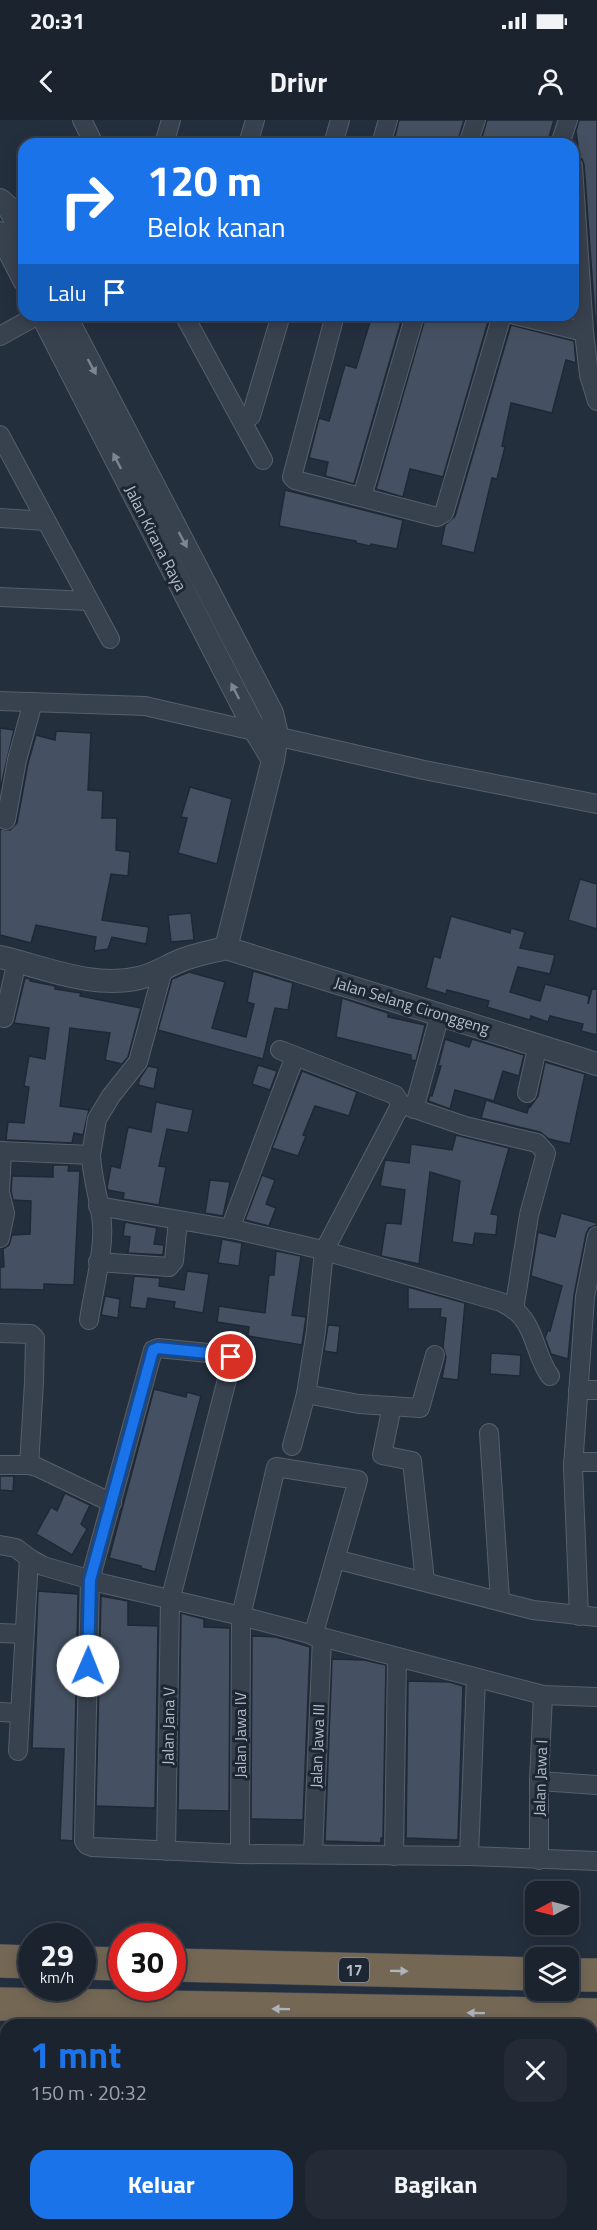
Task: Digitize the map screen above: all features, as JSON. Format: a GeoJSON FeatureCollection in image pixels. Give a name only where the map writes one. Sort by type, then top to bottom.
{"type":"FeatureCollection","features":[{"type":"Feature","properties":{"kind":"highway"},"geometry":{"type":"LineString","coordinates":[[0,1961],[18,1962]]}},
{"type":"Feature","properties":{"kind":"highway","name":"17"},"geometry":{"type":"LineString","coordinates":[[186,1965],[525,1974]]}},
{"type":"Feature","properties":{"kind":"highway"},"geometry":{"type":"LineString","coordinates":[[579,1975],[597,1975]]}},
{"type":"Feature","properties":{"kind":"highway"},"geometry":{"type":"LineString","coordinates":[[0,2004],[597,2015]]}},
{"type":"Feature","properties":{"kind":"street"},"geometry":{"type":"LineString","coordinates":[[82,120],[91,138]]}},
{"type":"Feature","properties":{"kind":"street"},"geometry":{"type":"LineString","coordinates":[[166,138],[171,120]]}},
{"type":"Feature","properties":{"kind":"street"},"geometry":{"type":"LineString","coordinates":[[250,138],[255,120]]}},
{"type":"Feature","properties":{"kind":"street"},"geometry":{"type":"LineString","coordinates":[[335,138],[340,120]]}},
{"type":"Feature","properties":{"kind":"street"},"geometry":{"type":"LineString","coordinates":[[383,138],[388,120]]}},
{"type":"Feature","properties":{"kind":"street"},"geometry":{"type":"LineString","coordinates":[[470,138],[476,120]]}},
{"type":"Feature","properties":{"kind":"street"},"geometry":{"type":"LineString","coordinates":[[562,138],[569,120]]}},
{"type":"Feature","properties":{"kind":"street"},"geometry":{"type":"LineString","coordinates":[[569,120],[571,138]]}},
{"type":"Feature","properties":{"kind":"street"},"geometry":{"type":"LineString","coordinates":[[3,199],[18,225]]}},
{"type":"Feature","properties":{"kind":"street"},"geometry":{"type":"LineString","coordinates":[[0,233],[18,268]]}},
{"type":"Feature","properties":{"kind":"street"},"geometry":{"type":"LineString","coordinates":[[579,294],[589,375],[597,401]]}},
{"type":"Feature","properties":{"kind":"street"},"geometry":{"type":"LineString","coordinates":[[0,336],[29,321]]}},
{"type":"Feature","properties":{"kind":"street","name":"Jalan Kirana Raya"},"geometry":{"type":"LineString","coordinates":[[43,321],[267,733],[273,760],[225,948]]}},
{"type":"Feature","properties":{"kind":"street","name":"Jalan Kirana Raya"},"geometry":{"type":"LineString","coordinates":[[68,321],[263,692],[272,713],[267,733]]}},
{"type":"Feature","properties":{"kind":"street"},"geometry":{"type":"LineString","coordinates":[[191,321],[263,460]]}},
{"type":"Feature","properties":{"kind":"street"},"geometry":{"type":"LineString","coordinates":[[242,421],[251,416],[279,321]]}},
{"type":"Feature","properties":{"kind":"street"},"geometry":{"type":"LineString","coordinates":[[333,321],[292,477],[295,480],[437,517],[442,515],[500,321]]}},
{"type":"Feature","properties":{"kind":"street"},"geometry":{"type":"LineString","coordinates":[[362,497],[413,321]]}},
{"type":"Feature","properties":{"kind":"street"},"geometry":{"type":"LineString","coordinates":[[539,321],[584,332]]}},
{"type":"Feature","properties":{"kind":"street"},"geometry":{"type":"LineString","coordinates":[[0,435],[110,639]]}},
{"type":"Feature","properties":{"kind":"street"},"geometry":{"type":"LineString","coordinates":[[0,518],[46,521]]}},
{"type":"Feature","properties":{"kind":"street"},"geometry":{"type":"LineString","coordinates":[[0,597],[89,601]]}},
{"type":"Feature","properties":{"kind":"street"},"geometry":{"type":"LineString","coordinates":[[0,701],[145,706],[424,770],[597,804]]}},
{"type":"Feature","properties":{"kind":"street"},"geometry":{"type":"LineString","coordinates":[[6,820],[17,760],[33,702]]}},
{"type":"Feature","properties":{"kind":"street"},"geometry":{"type":"LineString","coordinates":[[3,1018],[8,959],[96,980],[137,979],[179,961],[225,948]]}},
{"type":"Feature","properties":{"kind":"street","name":"Jalan Selang Cironggeng"},"geometry":{"type":"LineString","coordinates":[[225,948],[597,1064]]}},
{"type":"Feature","properties":{"kind":"street"},"geometry":{"type":"LineString","coordinates":[[89,1320],[102,1224],[91,1155],[98,1119],[111,1096],[138,1062],[162,970]]}},
{"type":"Feature","properties":{"kind":"street"},"geometry":{"type":"LineString","coordinates":[[292,1446],[306,1394],[321,1290],[324,1251],[407,1106],[440,1014]]}},
{"type":"Feature","properties":{"kind":"street"},"geometry":{"type":"LineString","coordinates":[[527,1093],[538,1044]]}},
{"type":"Feature","properties":{"kind":"street"},"geometry":{"type":"LineString","coordinates":[[230,1229],[287,1053],[395,1095],[407,1106],[465,1126],[537,1143],[546,1154],[529,1215],[514,1310]]}},
{"type":"Feature","properties":{"kind":"street"},"geometry":{"type":"LineString","coordinates":[[0,1238],[5,1214],[0,1192],[1,1151],[91,1155]]}},
{"type":"Feature","properties":{"kind":"street"},"geometry":{"type":"LineString","coordinates":[[98,1206],[230,1229],[324,1251],[501,1302],[524,1320],[540,1361],[550,1376]]}},
{"type":"Feature","properties":{"kind":"street"},"geometry":{"type":"LineString","coordinates":[[98,1262],[169,1267],[174,1261],[178,1221]]}},
{"type":"Feature","properties":{"kind":"street"},"geometry":{"type":"LineString","coordinates":[[335,1559],[533,1610],[588,1616],[573,1462],[585,1297],[597,1236]]}},
{"type":"Feature","properties":{"kind":"street"},"geometry":{"type":"LineString","coordinates":[[0,1333],[31,1334],[35,1338],[28,1465]]}},
{"type":"Feature","properties":{"kind":"street","name":"Jalan Jana V"},"geometry":{"type":"LineString","coordinates":[[112,1503],[153,1350],[158,1348],[231,1357],[170,1601],[166,1851]]}},
{"type":"Feature","properties":{"kind":"street"},"geometry":{"type":"LineString","coordinates":[[306,1394],[332,1400],[420,1408],[435,1354]]}},
{"type":"Feature","properties":{"kind":"street"},"geometry":{"type":"LineString","coordinates":[[578,1390],[597,1390]]}},
{"type":"Feature","properties":{"kind":"street"},"geometry":{"type":"LineString","coordinates":[[392,1406],[382,1455],[412,1461],[425,1581]]}},
{"type":"Feature","properties":{"kind":"street"},"geometry":{"type":"LineString","coordinates":[[489,1433],[500,1600]]}},
{"type":"Feature","properties":{"kind":"street"},"geometry":{"type":"LineString","coordinates":[[573,1462],[597,1462]]}},
{"type":"Feature","properties":{"kind":"street"},"geometry":{"type":"LineString","coordinates":[[0,1465],[37,1467],[112,1503],[90,1580],[84,1841],[87,1845],[240,1854],[470,1856],[597,1861]]}},
{"type":"Feature","properties":{"kind":"street","name":"Jalan Jawa IV"},"geometry":{"type":"LineString","coordinates":[[240,1854],[241,1616],[276,1467],[358,1480],[335,1559]]}},
{"type":"Feature","properties":{"kind":"street"},"geometry":{"type":"LineString","coordinates":[[0,1545],[16,1548],[43,1566],[170,1601],[241,1616],[543,1695],[597,1697]]}},
{"type":"Feature","properties":{"kind":"street"},"geometry":{"type":"LineString","coordinates":[[18,1751],[29,1558]]}},
{"type":"Feature","properties":{"kind":"street","name":"Jalan Jawa III"},"geometry":{"type":"LineString","coordinates":[[313,1854],[317,1637],[335,1559]]}},
{"type":"Feature","properties":{"kind":"street"},"geometry":{"type":"LineString","coordinates":[[0,1633],[23,1634]]}},
{"type":"Feature","properties":{"kind":"street"},"geometry":{"type":"LineString","coordinates":[[394,1856],[397,1658]]}},
{"type":"Feature","properties":{"kind":"street"},"geometry":{"type":"LineString","coordinates":[[470,1856],[476,1678]]}},
{"type":"Feature","properties":{"kind":"street","name":"Jalan Jawa I"},"geometry":{"type":"LineString","coordinates":[[539,1860],[539,1781],[543,1695]]}},
{"type":"Feature","properties":{"kind":"street"},"geometry":{"type":"LineString","coordinates":[[0,1712],[20,1713]]}},
{"type":"Feature","properties":{"kind":"street"},"geometry":{"type":"LineString","coordinates":[[539,1781],[597,1785]]}},
{"type":"Feature","properties":{"kind":"building"},"geometry":{"type":"Polygon","coordinates":[[[399,120],[464,120],[459,138],[394,138],[399,120]]]}},
{"type":"Feature","properties":{"kind":"building"},"geometry":{"type":"Polygon","coordinates":[[[487,120],[554,120],[549,138],[482,138],[487,120]]]}},
{"type":"Feature","properties":{"kind":"building"},"geometry":{"type":"Polygon","coordinates":[[[579,120],[597,120],[597,346],[584,165],[579,158],[579,138],[577,138],[579,120]]]}},
{"type":"Feature","properties":{"kind":"building"},"geometry":{"type":"Polygon","coordinates":[[[370,321],[401,321],[354,484],[325,476],[328,462],[309,458],[319,418],[329,421],[345,365],[356,368],[370,321]]]}},
{"type":"Feature","properties":{"kind":"building"},"geometry":{"type":"Polygon","coordinates":[[[424,321],[488,321],[443,477],[410,469],[403,497],[376,489],[424,321]]]}},
{"type":"Feature","properties":{"kind":"building"},"geometry":{"type":"Polygon","coordinates":[[[511,325],[574,341],[576,363],[566,360],[552,413],[511,403],[502,446],[505,447],[497,479],[492,478],[474,553],[441,545],[445,525],[455,516],[511,325]]]}},
{"type":"Feature","properties":{"kind":"building"},"geometry":{"type":"Polygon","coordinates":[[[285,490],[403,520],[397,549],[371,544],[370,546],[356,543],[356,541],[279,526],[285,490]]]}},
{"type":"Feature","properties":{"kind":"building"},"geometry":{"type":"Polygon","coordinates":[[[0,728],[14,730],[0,790],[0,728]]]}},
{"type":"Feature","properties":{"kind":"building"},"geometry":{"type":"Polygon","coordinates":[[[56,731],[91,733],[88,790],[103,791],[102,818],[117,818],[116,850],[130,852],[128,876],[111,874],[102,920],[149,927],[146,944],[112,937],[108,949],[94,951],[96,937],[36,925],[31,943],[0,935],[0,829],[10,830],[17,823],[28,763],[36,735],[55,740],[56,731]]]}},
{"type":"Feature","properties":{"kind":"building"},"geometry":{"type":"Polygon","coordinates":[[[190,787],[232,799],[217,864],[178,853],[187,818],[181,817],[190,787]]]}},
{"type":"Feature","properties":{"kind":"building"},"geometry":{"type":"Polygon","coordinates":[[[580,879],[597,884],[597,929],[568,920],[580,879]]]}},
{"type":"Feature","properties":{"kind":"building"},"geometry":{"type":"Polygon","coordinates":[[[191,913],[194,940],[171,942],[168,915],[191,913]]]}},
{"type":"Feature","properties":{"kind":"building"},"geometry":{"type":"Polygon","coordinates":[[[451,916],[510,933],[511,928],[525,932],[520,948],[555,955],[550,974],[518,967],[510,992],[540,1001],[545,984],[589,996],[588,1004],[592,989],[597,989],[597,1035],[581,1031],[583,1024],[550,1016],[548,1022],[531,1016],[530,1020],[487,1007],[489,1001],[447,990],[446,994],[426,988],[434,956],[440,958],[451,916]]]}},
{"type":"Feature","properties":{"kind":"building"},"geometry":{"type":"Polygon","coordinates":[[[253,971],[293,983],[288,1010],[275,1008],[263,1059],[158,1030],[172,979],[189,972],[225,982],[212,1028],[246,1037],[254,1004],[247,1002],[253,971]]]}},
{"type":"Feature","properties":{"kind":"building"},"geometry":{"type":"Polygon","coordinates":[[[25,978],[55,986],[55,989],[81,993],[80,996],[141,1008],[128,1057],[122,1064],[105,1060],[110,1033],[70,1028],[60,1106],[89,1110],[83,1135],[74,1133],[72,1143],[6,1140],[8,1122],[24,1123],[29,1087],[24,1086],[29,1056],[45,1059],[49,1028],[14,1023],[25,978]]]}},
{"type":"Feature","properties":{"kind":"building"},"geometry":{"type":"Polygon","coordinates":[[[342,998],[388,1013],[388,1017],[425,1025],[416,1061],[411,1060],[411,1055],[336,1037],[342,998]]]}},
{"type":"Feature","properties":{"kind":"building"},"geometry":{"type":"Polygon","coordinates":[[[445,1039],[469,1047],[472,1039],[524,1055],[519,1076],[503,1071],[494,1101],[455,1090],[450,1109],[428,1101],[430,1095],[432,1096],[441,1066],[438,1066],[445,1039]]]}},
{"type":"Feature","properties":{"kind":"building"},"geometry":{"type":"Polygon","coordinates":[[[545,1062],[585,1074],[570,1144],[549,1139],[540,1132],[481,1118],[486,1100],[527,1113],[529,1106],[538,1096],[545,1062]]]}},
{"type":"Feature","properties":{"kind":"building"},"geometry":{"type":"Polygon","coordinates":[[[258,1065],[277,1071],[270,1090],[252,1084],[258,1065]]]}},
{"type":"Feature","properties":{"kind":"building"},"geometry":{"type":"Polygon","coordinates":[[[148,1066],[158,1068],[154,1089],[138,1085],[148,1066]]]}},
{"type":"Feature","properties":{"kind":"building"},"geometry":{"type":"Polygon","coordinates":[[[302,1071],[357,1092],[349,1116],[315,1106],[303,1135],[306,1136],[298,1156],[272,1148],[302,1071]]]}},
{"type":"Feature","properties":{"kind":"building"},"geometry":{"type":"Polygon","coordinates":[[[156,1102],[193,1110],[188,1133],[167,1129],[159,1166],[166,1167],[159,1205],[123,1199],[124,1193],[108,1190],[107,1187],[111,1166],[120,1168],[128,1127],[151,1132],[156,1102]]]}},
{"type":"Feature","properties":{"kind":"building"},"geometry":{"type":"Polygon","coordinates":[[[456,1135],[509,1148],[491,1214],[498,1215],[496,1235],[475,1233],[473,1245],[452,1242],[460,1181],[430,1172],[419,1264],[381,1256],[386,1223],[401,1224],[405,1190],[380,1186],[385,1160],[409,1163],[411,1144],[452,1150],[456,1135]]]}},
{"type":"Feature","properties":{"kind":"building"},"geometry":{"type":"Polygon","coordinates":[[[53,1165],[69,1165],[68,1171],[80,1171],[74,1285],[44,1284],[44,1290],[0,1289],[0,1267],[4,1267],[3,1249],[9,1245],[12,1235],[30,1234],[31,1201],[13,1200],[12,1176],[53,1177],[53,1165]]]}},
{"type":"Feature","properties":{"kind":"building"},"geometry":{"type":"Polygon","coordinates":[[[262,1175],[275,1180],[266,1204],[276,1208],[269,1226],[245,1220],[262,1175]]]}},
{"type":"Feature","properties":{"kind":"building"},"geometry":{"type":"Polygon","coordinates":[[[210,1180],[230,1182],[223,1216],[205,1213],[210,1180]]]}},
{"type":"Feature","properties":{"kind":"building"},"geometry":{"type":"Polygon","coordinates":[[[561,1213],[597,1223],[589,1228],[586,1234],[574,1295],[568,1359],[551,1354],[545,1338],[548,1330],[550,1331],[562,1286],[531,1276],[538,1232],[555,1237],[561,1213]]]}},
{"type":"Feature","properties":{"kind":"building"},"geometry":{"type":"Polygon","coordinates":[[[125,1222],[157,1228],[154,1244],[164,1245],[163,1255],[128,1253],[130,1237],[123,1236],[125,1222]]]}},
{"type":"Feature","properties":{"kind":"building"},"geometry":{"type":"Polygon","coordinates":[[[222,1239],[242,1243],[239,1266],[218,1263],[222,1239]]]}},
{"type":"Feature","properties":{"kind":"building"},"geometry":{"type":"Polygon","coordinates":[[[276,1251],[301,1256],[292,1315],[306,1317],[302,1345],[248,1336],[249,1327],[217,1322],[219,1306],[265,1313],[269,1275],[274,1275],[276,1251]]]}},
{"type":"Feature","properties":{"kind":"building"},"geometry":{"type":"Polygon","coordinates":[[[187,1271],[209,1274],[203,1313],[174,1308],[175,1302],[148,1298],[146,1309],[130,1307],[134,1276],[160,1278],[159,1286],[184,1290],[187,1271]]]}},
{"type":"Feature","properties":{"kind":"building"},"geometry":{"type":"Polygon","coordinates":[[[408,1287],[465,1303],[458,1380],[442,1378],[446,1357],[443,1347],[446,1318],[440,1317],[441,1309],[408,1309],[408,1287]]]}},
{"type":"Feature","properties":{"kind":"building"},"geometry":{"type":"Polygon","coordinates":[[[105,1296],[120,1299],[118,1318],[101,1315],[105,1296]]]}},
{"type":"Feature","properties":{"kind":"building"},"geometry":{"type":"Polygon","coordinates":[[[328,1325],[340,1326],[337,1353],[324,1351],[328,1325]]]}},
{"type":"Feature","properties":{"kind":"building"},"geometry":{"type":"Polygon","coordinates":[[[491,1353],[521,1355],[520,1376],[490,1374],[491,1353]]]}},
{"type":"Feature","properties":{"kind":"building"},"geometry":{"type":"Polygon","coordinates":[[[154,1389],[186,1397],[187,1392],[201,1396],[155,1572],[109,1558],[154,1389]]]}},
{"type":"Feature","properties":{"kind":"building"},"geometry":{"type":"Polygon","coordinates":[[[0,1476],[14,1476],[13,1491],[0,1490],[0,1476]]]}},
{"type":"Feature","properties":{"kind":"building"},"geometry":{"type":"Polygon","coordinates":[[[65,1493],[90,1505],[81,1524],[87,1529],[72,1555],[36,1534],[51,1507],[57,1511],[65,1493]]]}},
{"type":"Feature","properties":{"kind":"building"},"geometry":{"type":"Polygon","coordinates":[[[38,1591],[78,1594],[73,1841],[60,1840],[64,1749],[32,1748],[38,1591]]]}},
{"type":"Feature","properties":{"kind":"building"},"geometry":{"type":"Polygon","coordinates":[[[101,1596],[128,1601],[128,1625],[158,1626],[155,1808],[96,1806],[101,1596]]]}},
{"type":"Feature","properties":{"kind":"building"},"geometry":{"type":"Polygon","coordinates":[[[181,1613],[204,1619],[204,1627],[230,1628],[229,1811],[178,1810],[181,1613]]]}},
{"type":"Feature","properties":{"kind":"building"},"geometry":{"type":"Polygon","coordinates":[[[252,1636],[276,1637],[310,1647],[303,1820],[251,1819],[252,1636]]]}},
{"type":"Feature","properties":{"kind":"building"},"geometry":{"type":"Polygon","coordinates":[[[332,1659],[364,1660],[386,1665],[383,1838],[381,1838],[381,1843],[325,1841],[332,1659]]]}},
{"type":"Feature","properties":{"kind":"building"},"geometry":{"type":"Polygon","coordinates":[[[408,1681],[450,1682],[463,1686],[458,1840],[406,1838],[408,1681]]]}},
{"type":"Feature","properties":{"kind":"route"},"geometry":{"type":"LineString","coordinates":[[88,1666],[90,1580],[153,1350],[158,1348],[231,1357]]}}]}
